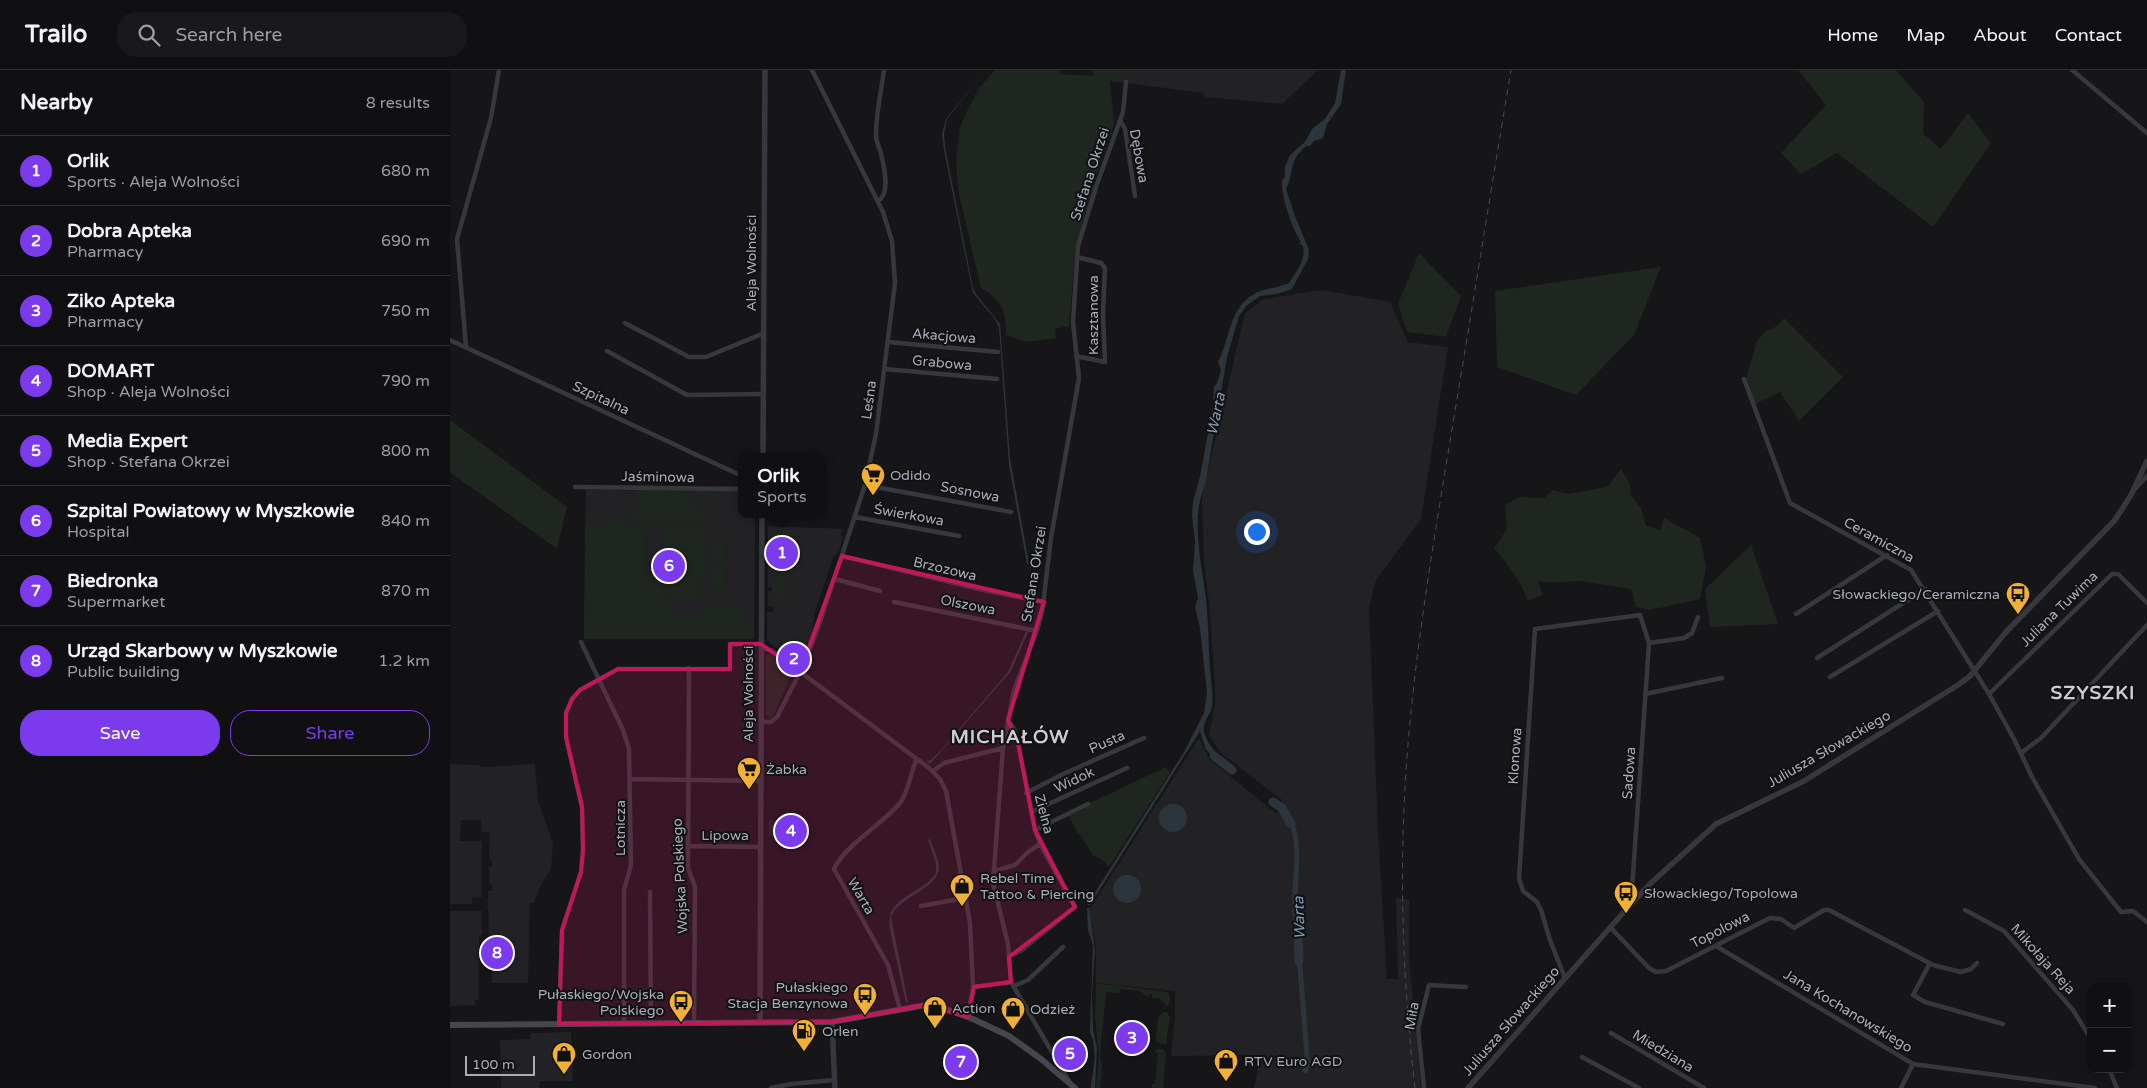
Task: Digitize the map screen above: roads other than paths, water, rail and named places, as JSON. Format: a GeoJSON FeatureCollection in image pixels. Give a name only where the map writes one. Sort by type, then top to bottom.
{"type":"FeatureCollection","features":[{"type":"Feature","properties":{"kind":"main road"},"geometry":{"type":"LineString","coordinates":[[450,1025],[832,1022],[914,1006],[932,1005],[995,1028],[1018,1041],[1073,1086]]}},
{"type":"Feature","properties":{"kind":"street"},"geometry":{"type":"LineString","coordinates":[[466,347],[457,239],[490,118],[499,70]]}},
{"type":"Feature","properties":{"kind":"street","name":"Aleja Wolności"},"geometry":{"type":"LineString","coordinates":[[763,453],[765,70]]}},
{"type":"Feature","properties":{"kind":"street","name":"Leśna"},"geometry":{"type":"LineString","coordinates":[[761,722],[772,722],[777,717],[800,672],[818,628],[865,485],[876,434],[895,283],[895,257],[889,230],[878,202],[812,70]]}},
{"type":"Feature","properties":{"kind":"street"},"geometry":{"type":"LineString","coordinates":[[878,202],[884,196],[885,188],[881,154],[876,139],[877,115],[884,70]]}},
{"type":"Feature","properties":{"kind":"street"},"geometry":{"type":"LineString","coordinates":[[2072,70],[2147,133]]}},
{"type":"Feature","properties":{"kind":"street","name":"Stefana Okrzei"},"geometry":{"type":"LineString","coordinates":[[1073,1086],[1013,984],[1009,956],[994,891],[994,871],[1003,748],[1014,690],[1044,602],[1051,538],[1079,378],[1074,313],[1078,246],[1096,187],[1123,112],[1126,82]]}},
{"type":"Feature","properties":{"kind":"street","name":"Dębowa"},"geometry":{"type":"LineString","coordinates":[[1120,120],[1125,129],[1135,196]]}},
{"type":"Feature","properties":{"kind":"street","name":"Kasztanowa"},"geometry":{"type":"LineString","coordinates":[[1076,356],[1105,362],[1103,314],[1105,268],[1101,263],[1077,257]]}},
{"type":"Feature","properties":{"kind":"street"},"geometry":{"type":"LineString","coordinates":[[625,322],[689,357],[697,358],[706,357],[764,333]]}},
{"type":"Feature","properties":{"kind":"street","name":"Szpitalna"},"geometry":{"type":"LineString","coordinates":[[450,340],[738,474]]}},
{"type":"Feature","properties":{"kind":"street","name":"Akacjowa"},"geometry":{"type":"LineString","coordinates":[[888,342],[998,352]]}},
{"type":"Feature","properties":{"kind":"street"},"geometry":{"type":"LineString","coordinates":[[607,351],[687,395],[763,394]]}},
{"type":"Feature","properties":{"kind":"street","name":"Grabowa"},"geometry":{"type":"LineString","coordinates":[[885,369],[997,379]]}},
{"type":"Feature","properties":{"kind":"street","name":"Ceramiczna"},"geometry":{"type":"LineString","coordinates":[[1744,379],[1790,503],[1911,570],[1925,589],[1989,694],[2032,777],[2079,859],[2121,912],[2133,911],[2147,922]]}},
{"type":"Feature","properties":{"kind":"street","name":"Juliusza Słowackiego"},"geometry":{"type":"LineString","coordinates":[[1468,1088],[1631,904],[1651,883],[1716,824],[1817,774],[1958,685],[1974,671],[2006,632],[2107,528],[2131,495],[2147,461]]}},
{"type":"Feature","properties":{"kind":"street"},"geometry":{"type":"LineString","coordinates":[[2131,495],[2147,476]]}},
{"type":"Feature","properties":{"kind":"street","name":"Sosnowa"},"geometry":{"type":"LineString","coordinates":[[865,485],[1011,512]]}},
{"type":"Feature","properties":{"kind":"street","name":"Jaśminowa"},"geometry":{"type":"LineString","coordinates":[[574,487],[738,489]]}},
{"type":"Feature","properties":{"kind":"street","name":"Świerkowa"},"geometry":{"type":"LineString","coordinates":[[855,517],[959,536]]}},
{"type":"Feature","properties":{"kind":"street","name":"Aleja Wolności"},"geometry":{"type":"LineString","coordinates":[[760,1023],[762,518]]}},
{"type":"Feature","properties":{"kind":"street"},"geometry":{"type":"LineString","coordinates":[[1796,614],[1887,555]]}},
{"type":"Feature","properties":{"kind":"street","name":"Brzozowa"},"geometry":{"type":"LineString","coordinates":[[842,556],[983,590],[1044,602]]}},
{"type":"Feature","properties":{"kind":"street","name":"Juliana Tuwima"},"geometry":{"type":"LineString","coordinates":[[1989,694],[2112,574],[2118,574],[2147,603]]}},
{"type":"Feature","properties":{"kind":"street"},"geometry":{"type":"LineString","coordinates":[[835,579],[880,591]]}},
{"type":"Feature","properties":{"kind":"street"},"geometry":{"type":"LineString","coordinates":[[1817,658],[1925,589]]}},
{"type":"Feature","properties":{"kind":"street","name":"Olszowa"},"geometry":{"type":"LineString","coordinates":[[894,602],[1035,630]]}},
{"type":"Feature","properties":{"kind":"street"},"geometry":{"type":"LineString","coordinates":[[1830,677],[1938,611]]}},
{"type":"Feature","properties":{"kind":"street","name":"Sadowa"},"geometry":{"type":"LineString","coordinates":[[1631,904],[1649,643],[1640,615]]}},
{"type":"Feature","properties":{"kind":"street","name":"Klonowa"},"geometry":{"type":"LineString","coordinates":[[1565,978],[1539,906],[1523,891],[1519,878],[1535,629],[1640,615]]}},
{"type":"Feature","properties":{"kind":"street"},"geometry":{"type":"LineString","coordinates":[[1649,643],[1684,638],[1692,633],[1698,617]]}},
{"type":"Feature","properties":{"kind":"street"},"geometry":{"type":"LineString","coordinates":[[2021,754],[2041,738],[2147,625]]}},
{"type":"Feature","properties":{"kind":"street","name":"Lotnicza"},"geometry":{"type":"LineString","coordinates":[[581,642],[624,730],[629,749],[631,865],[624,890],[624,1023]]}},
{"type":"Feature","properties":{"kind":"street"},"geometry":{"type":"LineString","coordinates":[[559,1024],[562,930],[581,872],[584,850],[582,807],[566,737],[566,713],[572,699],[580,690],[598,678],[618,669],[730,669],[730,644],[761,646],[769,649],[918,759],[931,769],[940,780],[946,791],[971,938],[973,987],[968,1017]]}},
{"type":"Feature","properties":{"kind":"street","name":"Wojska Polskiego"},"geometry":{"type":"LineString","coordinates":[[689,668],[688,868],[695,887],[694,1023]]}},
{"type":"Feature","properties":{"kind":"street"},"geometry":{"type":"LineString","coordinates":[[1646,694],[1722,678]]}},
{"type":"Feature","properties":{"kind":"street","name":"Zielna"},"geometry":{"type":"LineString","coordinates":[[1008,720],[1015,730],[1026,793],[1040,844],[1075,907],[1021,951],[1009,956]]}},
{"type":"Feature","properties":{"kind":"street","name":"Pusta"},"geometry":{"type":"LineString","coordinates":[[1026,793],[1061,775],[1144,738]]}},
{"type":"Feature","properties":{"kind":"street"},"geometry":{"type":"LineString","coordinates":[[931,769],[944,763],[1003,748]]}},
{"type":"Feature","properties":{"kind":"street","name":"Warta"},"geometry":{"type":"LineString","coordinates":[[900,1009],[888,965],[834,869],[838,862],[868,831],[899,804],[918,759]]}},
{"type":"Feature","properties":{"kind":"street","name":"Widok"},"geometry":{"type":"LineString","coordinates":[[1031,812],[1127,768]]}},
{"type":"Feature","properties":{"kind":"street"},"geometry":{"type":"LineString","coordinates":[[631,779],[761,782]]}},
{"type":"Feature","properties":{"kind":"street"},"geometry":{"type":"LineString","coordinates":[[1035,830],[1088,804]]}},
{"type":"Feature","properties":{"kind":"street"},"geometry":{"type":"LineString","coordinates":[[994,871],[1015,865],[1028,852],[1040,844]]}},
{"type":"Feature","properties":{"kind":"street","name":"Lipowa"},"geometry":{"type":"LineString","coordinates":[[688,846],[761,847]]}},
{"type":"Feature","properties":{"kind":"street"},"geometry":{"type":"LineString","coordinates":[[650,892],[650,1023]]}},
{"type":"Feature","properties":{"kind":"street"},"geometry":{"type":"LineString","coordinates":[[921,906],[965,898]]}},
{"type":"Feature","properties":{"kind":"street","name":"Topolowa"},"geometry":{"type":"LineString","coordinates":[[1610,927],[1646,966],[1656,972],[1666,971],[1770,918],[1781,919],[1794,928],[1820,911],[1829,910],[1930,963],[1961,972],[1971,969],[1977,963]]}},
{"type":"Feature","properties":{"kind":"street","name":"Mikołaja Reja"},"geometry":{"type":"LineString","coordinates":[[1965,910],[2004,931],[2073,1010],[2087,1032]]}},
{"type":"Feature","properties":{"kind":"street","name":"Jana Kochanowskiego"},"geometry":{"type":"LineString","coordinates":[[1716,946],[1913,1064],[2095,1088]]}},
{"type":"Feature","properties":{"kind":"street"},"geometry":{"type":"LineString","coordinates":[[973,987],[1013,984],[1028,980],[1063,947]]}},
{"type":"Feature","properties":{"kind":"street"},"geometry":{"type":"LineString","coordinates":[[1930,963],[1913,995],[1925,1002],[2003,1024]]}},
{"type":"Feature","properties":{"kind":"street","name":"Miła"},"geometry":{"type":"LineString","coordinates":[[1424,1088],[1418,1029],[1430,985],[1466,987]]}},
{"type":"Feature","properties":{"kind":"street"},"geometry":{"type":"LineString","coordinates":[[832,1022],[835,1088]]}},
{"type":"Feature","properties":{"kind":"street","name":"Miedziana"},"geometry":{"type":"LineString","coordinates":[[1611,1033],[1704,1088]]}},
{"type":"Feature","properties":{"kind":"street"},"geometry":{"type":"LineString","coordinates":[[1582,1057],[1639,1088]]}},
{"type":"Feature","properties":{"kind":"street"},"geometry":{"type":"LineString","coordinates":[[1901,1088],[1913,1064]]}},
{"type":"Feature","properties":{"kind":"street"},"geometry":{"type":"LineString","coordinates":[[2111,1073],[2117,1088]]}},
{"type":"Feature","properties":{"kind":"street"},"geometry":{"type":"LineString","coordinates":[[771,1088],[805,1082],[834,1080]]}},
{"type":"Feature","properties":{"kind":"water"},"geometry":{"type":"Polygon","coordinates":[[[986,70],[947,119],[944,133],[945,147],[973,288],[1000,324],[1010,458],[1029,564],[1027,564],[1009,465],[999,327],[973,293],[942,134],[946,119],[986,70]]]}},
{"type":"Feature","properties":{"kind":"water"},"geometry":{"type":"Polygon","coordinates":[[[1341,70],[1346,70],[1341,104],[1327,124],[1323,138],[1314,141],[1310,146],[1306,146],[1300,151],[1294,161],[1286,189],[1309,250],[1308,259],[1292,289],[1277,294],[1260,296],[1246,306],[1239,316],[1227,357],[1205,486],[1198,512],[1198,542],[1207,609],[1212,697],[1212,707],[1204,725],[1204,732],[1211,747],[1224,759],[1222,765],[1206,750],[1200,731],[1090,905],[1087,905],[1184,752],[1204,713],[1207,693],[1200,628],[1195,607],[1198,598],[1193,570],[1195,541],[1192,516],[1193,501],[1200,477],[1213,405],[1214,387],[1221,370],[1218,362],[1231,324],[1240,306],[1256,293],[1289,283],[1300,265],[1304,251],[1303,246],[1299,243],[1301,242],[1288,212],[1283,195],[1282,180],[1285,177],[1285,167],[1290,155],[1305,142],[1312,129],[1325,119],[1335,103],[1341,70]]]}},
{"type":"Feature","properties":{"kind":"water"},"geometry":{"type":"Polygon","coordinates":[[[1027,629],[1029,630],[1011,671],[930,764],[926,761],[931,760],[943,748],[1008,672],[1027,629]]]}},
{"type":"Feature","properties":{"kind":"water"},"geometry":{"type":"Polygon","coordinates":[[[1173,804],[1183,808],[1187,818],[1183,828],[1173,832],[1163,828],[1159,818],[1163,808],[1173,804]]]}},
{"type":"Feature","properties":{"kind":"water"},"geometry":{"type":"Polygon","coordinates":[[[1287,811],[1293,820],[1299,850],[1298,897],[1300,942],[1296,943],[1292,914],[1294,847],[1290,825],[1285,815],[1287,811]]]}},
{"type":"Feature","properties":{"kind":"water"},"geometry":{"type":"Polygon","coordinates":[[[930,839],[939,865],[937,875],[932,882],[901,904],[891,917],[908,1002],[906,1003],[889,926],[890,916],[896,904],[932,879],[936,873],[936,863],[928,840],[930,839]]]}},
{"type":"Feature","properties":{"kind":"water"},"geometry":{"type":"Polygon","coordinates":[[[1127,875],[1137,879],[1141,889],[1137,899],[1127,903],[1117,899],[1113,889],[1117,879],[1127,875]]]}},
{"type":"Feature","properties":{"kind":"water"},"geometry":{"type":"Polygon","coordinates":[[[1087,908],[1089,908],[1095,950],[1092,993],[1093,1029],[1097,1048],[1095,1088],[1091,1088],[1095,1057],[1093,1039],[1090,1033],[1093,946],[1088,930],[1087,908]]]}},
{"type":"Feature","properties":{"kind":"water"},"geometry":{"type":"Polygon","coordinates":[[[1301,949],[1310,1060],[1308,1074],[1302,1072],[1305,1061],[1296,950],[1301,949]]]}},
{"type":"Feature","properties":{"kind":"waterway","name":"Warta"},"geometry":{"type":"LineString","coordinates":[[1214,756],[1232,770]]}},
{"type":"Feature","properties":{"kind":"waterway","name":"Warta"},"geometry":{"type":"LineString","coordinates":[[1273,802],[1282,808],[1291,824]]}},
{"type":"Feature","properties":{"kind":"waterway","name":"Warta"},"geometry":{"type":"LineString","coordinates":[[1298,931],[1299,961]]}},
{"type":"Feature","properties":{"kind":"railway"},"geometry":{"type":"LineString","coordinates":[[1415,1088],[1410,1043],[1403,905],[1404,814],[1410,722],[1430,566],[1511,70]]}},
{"type":"Feature","properties":{"kind":"place","name":"Odido"},"geometry":{"type":"Point","coordinates":[873,496]}},
{"type":"Feature","properties":{"kind":"place","name":"Orlik"},"geometry":{"type":"Point","coordinates":[782,553]}},
{"type":"Feature","properties":{"kind":"place","name":"Szpital Powiatowy w Myszkowie"},"geometry":{"type":"Point","coordinates":[669,566]}},
{"type":"Feature","properties":{"kind":"place","name":"Słowackiego/Ceramiczna"},"geometry":{"type":"Point","coordinates":[2018,615]}},
{"type":"Feature","properties":{"kind":"place","name":"Dobra Apteka"},"geometry":{"type":"Point","coordinates":[794,659]}},
{"type":"Feature","properties":{"kind":"place","name":"Żabka"},"geometry":{"type":"Point","coordinates":[749,790]}},
{"type":"Feature","properties":{"kind":"place","name":"DOMART"},"geometry":{"type":"Point","coordinates":[791,831]}},
{"type":"Feature","properties":{"kind":"place","name":"Rebel Time Tattoo & Piercing"},"geometry":{"type":"Point","coordinates":[962,907]}},
{"type":"Feature","properties":{"kind":"place","name":"Słowackiego/Topolowa"},"geometry":{"type":"Point","coordinates":[1626,914]}},
{"type":"Feature","properties":{"kind":"place","name":"Urząd Skarbowy w Myszkowie"},"geometry":{"type":"Point","coordinates":[497,953]}},
{"type":"Feature","properties":{"kind":"place","name":"Pułaskiego Stacja Benzynowa"},"geometry":{"type":"Point","coordinates":[865,1016]}},
{"type":"Feature","properties":{"kind":"place","name":"Pułaskiego/Wojska Polskiego"},"geometry":{"type":"Point","coordinates":[681,1023]}},
{"type":"Feature","properties":{"kind":"place","name":"Action"},"geometry":{"type":"Point","coordinates":[935,1029]}},
{"type":"Feature","properties":{"kind":"place","name":"Odzież"},"geometry":{"type":"Point","coordinates":[1013,1030]}},
{"type":"Feature","properties":{"kind":"place","name":"Ziko Apteka"},"geometry":{"type":"Point","coordinates":[1132,1038]}},
{"type":"Feature","properties":{"kind":"place","name":"Orlen"},"geometry":{"type":"Point","coordinates":[804,1052]}},
{"type":"Feature","properties":{"kind":"place","name":"Media Expert"},"geometry":{"type":"Point","coordinates":[1070,1054]}},
{"type":"Feature","properties":{"kind":"place","name":"Biedronka"},"geometry":{"type":"Point","coordinates":[961,1062]}},
{"type":"Feature","properties":{"kind":"place","name":"Gordon"},"geometry":{"type":"Point","coordinates":[564,1075]}},
{"type":"Feature","properties":{"kind":"place","name":"RTV Euro AGD"},"geometry":{"type":"Point","coordinates":[1226,1082]}},
{"type":"Feature","properties":{"kind":"district","name":"SZYSZKI"},"geometry":{"type":"Point","coordinates":[2093,693]}},
{"type":"Feature","properties":{"kind":"district","name":"MICHAŁÓW"},"geometry":{"type":"Point","coordinates":[1010,737]}}]}
